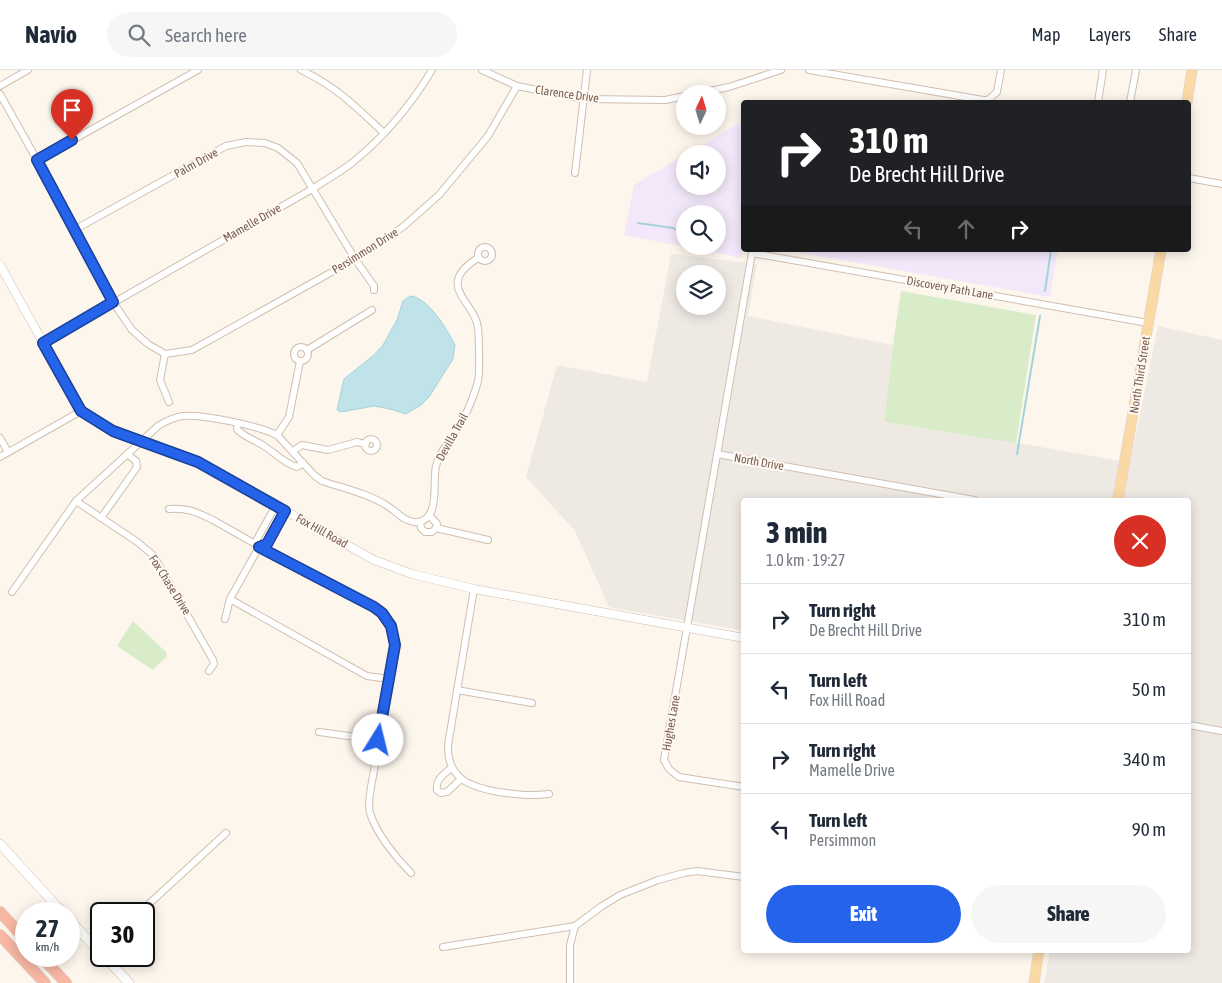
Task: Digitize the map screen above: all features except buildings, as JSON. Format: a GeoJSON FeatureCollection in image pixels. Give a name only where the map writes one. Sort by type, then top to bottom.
{"type":"FeatureCollection","features":[{"type":"Feature","properties":{"kind":"highway"},"geometry":{"type":"LineString","coordinates":[[0,912],[15,928]]}},
{"type":"Feature","properties":{"kind":"highway"},"geometry":{"type":"LineString","coordinates":[[0,935],[45,983]]}},
{"type":"Feature","properties":{"kind":"highway"},"geometry":{"type":"LineString","coordinates":[[51,967],[66,983]]}},
{"type":"Feature","properties":{"kind":"main road"},"geometry":{"type":"LineString","coordinates":[[1187,100],[1192,70]]}},
{"type":"Feature","properties":{"kind":"main road","name":"North Third Street"},"geometry":{"type":"LineString","coordinates":[[1118,498],[1161,252]]}},
{"type":"Feature","properties":{"kind":"main road"},"geometry":{"type":"LineString","coordinates":[[0,844],[53,902]]}},
{"type":"Feature","properties":{"kind":"main road"},"geometry":{"type":"LineString","coordinates":[[80,930],[90,940]]}},
{"type":"Feature","properties":{"kind":"main road"},"geometry":{"type":"LineString","coordinates":[[1034,983],[1039,953]]}},
{"type":"Feature","properties":{"kind":"main road"},"geometry":{"type":"LineString","coordinates":[[115,967],[129,983]]}},
{"type":"Feature","properties":{"kind":"street"},"geometry":{"type":"LineString","coordinates":[[0,86],[28,70]]}},
{"type":"Feature","properties":{"kind":"street"},"geometry":{"type":"LineString","coordinates":[[37,160],[198,70]]}},
{"type":"Feature","properties":{"kind":"street"},"geometry":{"type":"LineString","coordinates":[[301,70],[322,80],[343,95],[384,133]]}},
{"type":"Feature","properties":{"kind":"street","name":"Mamelle Drive"},"geometry":{"type":"LineString","coordinates":[[43,343],[314,188],[351,163],[384,133],[418,93],[432,70]]}},
{"type":"Feature","properties":{"kind":"street","name":"Clarence Drive"},"geometry":{"type":"LineString","coordinates":[[482,70],[517,86],[584,99],[665,100],[676,98]]}},
{"type":"Feature","properties":{"kind":"street"},"geometry":{"type":"LineString","coordinates":[[575,173],[587,70]]}},
{"type":"Feature","properties":{"kind":"street"},"geometry":{"type":"LineString","coordinates":[[726,88],[780,70]]}},
{"type":"Feature","properties":{"kind":"street"},"geometry":{"type":"LineString","coordinates":[[810,70],[835,72],[983,100],[988,100],[997,92],[1001,70]]}},
{"type":"Feature","properties":{"kind":"street"},"geometry":{"type":"LineString","coordinates":[[1098,100],[1103,70]]}},
{"type":"Feature","properties":{"kind":"street"},"geometry":{"type":"LineString","coordinates":[[1130,100],[1136,70]]}},
{"type":"Feature","properties":{"kind":"street","name":"Persimmon Drive"},"geometry":{"type":"LineString","coordinates":[[165,354],[192,350],[355,259],[404,226],[439,195],[488,136],[517,86]]}},
{"type":"Feature","properties":{"kind":"street"},"geometry":{"type":"LineString","coordinates":[[0,94],[113,302],[132,330],[148,344],[165,354],[160,380],[169,402]]}},
{"type":"Feature","properties":{"kind":"street","name":"Palm Drive"},"geometry":{"type":"LineString","coordinates":[[74,230],[226,146],[246,142],[265,143],[278,148],[297,163],[314,188],[355,259],[374,286],[374,290]]}},
{"type":"Feature","properties":{"kind":"street"},"geometry":{"type":"LineString","coordinates":[[1191,178],[1222,184]]}},
{"type":"Feature","properties":{"kind":"street","name":"Discovery Path Lane"},"geometry":{"type":"LineString","coordinates":[[717,454],[752,253],[1148,323]]}},
{"type":"Feature","properties":{"kind":"street","name":"Devilla Trail"},"geometry":{"type":"LineString","coordinates":[[429,516],[433,506],[438,460],[462,422],[478,380],[478,325],[462,298],[458,285],[464,269],[478,258]]}},
{"type":"Feature","properties":{"kind":"street","name":"Fox Hill Road"},"geometry":{"type":"LineString","coordinates":[[0,265],[81,411],[113,431],[198,462],[374,560],[412,574],[474,589],[741,637]]}},
{"type":"Feature","properties":{"kind":"street"},"geometry":{"type":"LineString","coordinates":[[307,350],[372,310]]}},
{"type":"Feature","properties":{"kind":"street"},"geometry":{"type":"LineString","coordinates":[[301,347],[307,350],[308,357],[305,361],[300,361],[295,357],[296,350],[301,347]]}},
{"type":"Feature","properties":{"kind":"street"},"geometry":{"type":"LineString","coordinates":[[277,435],[289,417],[300,361]]}},
{"type":"Feature","properties":{"kind":"street"},"geometry":{"type":"LineString","coordinates":[[0,456],[81,411]]}},
{"type":"Feature","properties":{"kind":"street"},"geometry":{"type":"LineString","coordinates":[[12,592],[76,501],[142,440],[166,421],[183,416],[256,426],[277,435],[314,475],[322,481],[379,501],[411,522],[420,522],[429,516],[437,524],[436,528]]}},
{"type":"Feature","properties":{"kind":"street"},"geometry":{"type":"LineString","coordinates":[[238,423],[237,429],[241,433],[263,445],[291,465],[297,467],[303,463]]}},
{"type":"Feature","properties":{"kind":"street"},"geometry":{"type":"LineString","coordinates":[[0,438],[8,452]]}},
{"type":"Feature","properties":{"kind":"street"},"geometry":{"type":"LineString","coordinates":[[293,451],[302,445],[328,450],[357,442],[366,444]]}},
{"type":"Feature","properties":{"kind":"street"},"geometry":{"type":"LineString","coordinates":[[101,518],[137,466],[136,461],[127,454]]}},
{"type":"Feature","properties":{"kind":"street","name":"North Drive"},"geometry":{"type":"LineString","coordinates":[[687,628],[717,454],[963,498]]}},
{"type":"Feature","properties":{"kind":"street","name":"Fox Chase Drive"},"geometry":{"type":"LineString","coordinates":[[76,501],[136,541],[153,555],[213,660],[214,664],[209,671]]}},
{"type":"Feature","properties":{"kind":"street"},"geometry":{"type":"LineString","coordinates":[[259,547],[256,541],[276,506]]}},
{"type":"Feature","properties":{"kind":"street"},"geometry":{"type":"LineString","coordinates":[[170,509],[182,508],[197,513],[374,607],[388,621],[394,633],[395,645],[378,740],[369,812],[384,840],[399,861],[411,873]]}},
{"type":"Feature","properties":{"kind":"street"},"geometry":{"type":"LineString","coordinates":[[225,619],[230,599],[259,547],[267,544],[285,511]]}},
{"type":"Feature","properties":{"kind":"street"},"geometry":{"type":"LineString","coordinates":[[420,522],[421,528],[426,532],[432,532],[436,528]]}},
{"type":"Feature","properties":{"kind":"street"},"geometry":{"type":"LineString","coordinates":[[436,528],[488,540]]}},
{"type":"Feature","properties":{"kind":"street"},"geometry":{"type":"LineString","coordinates":[[474,589],[448,745],[452,767],[461,778],[475,787],[528,796],[549,794]]}},
{"type":"Feature","properties":{"kind":"street"},"geometry":{"type":"LineString","coordinates":[[230,599],[367,676],[389,679]]}},
{"type":"Feature","properties":{"kind":"street","name":"Hughes Lane"},"geometry":{"type":"LineString","coordinates":[[687,628],[664,760],[669,769],[679,777],[741,787]]}},
{"type":"Feature","properties":{"kind":"street"},"geometry":{"type":"LineString","coordinates":[[457,690],[532,703]]}},
{"type":"Feature","properties":{"kind":"street"},"geometry":{"type":"LineString","coordinates":[[1191,724],[1222,731]]}},
{"type":"Feature","properties":{"kind":"street"},"geometry":{"type":"LineString","coordinates":[[319,732],[378,740]]}},
{"type":"Feature","properties":{"kind":"street"},"geometry":{"type":"LineString","coordinates":[[452,767],[439,779],[436,785],[437,790],[447,792],[461,778]]}},
{"type":"Feature","properties":{"kind":"street"},"geometry":{"type":"LineString","coordinates":[[151,902],[226,833]]}},
{"type":"Feature","properties":{"kind":"street"},"geometry":{"type":"LineString","coordinates":[[443,947],[576,926],[620,895],[658,880],[697,871],[741,877]]}},
{"type":"Feature","properties":{"kind":"street"},"geometry":{"type":"LineString","coordinates":[[570,983],[570,945],[576,926]]}},
{"type":"Feature","properties":{"kind":"shaded area"},"geometry":{"type":"Polygon","coordinates":[[[741,122],[742,258],[726,255],[726,205],[676,205],[676,245],[624,235],[634,185],[676,160],[676,195],[726,195],[726,145],[702,145],[719,135],[726,135],[726,131],[741,122]]]}},
{"type":"Feature","properties":{"kind":"shaded area"},"geometry":{"type":"Polygon","coordinates":[[[795,252],[1058,252],[1050,297],[795,252]]]}},
{"type":"Feature","properties":{"kind":"shaded area"},"geometry":{"type":"Polygon","coordinates":[[[671,254],[757,264],[748,316],[893,345],[884,422],[1130,463],[1158,326],[1222,340],[1222,983],[1044,983],[1049,953],[1191,953],[1191,498],[741,498],[741,630],[609,607],[575,531],[526,477],[557,365],[647,382],[671,254]]]}},
{"type":"Feature","properties":{"kind":"green space"},"geometry":{"type":"Polygon","coordinates":[[[901,291],[1036,315],[1016,443],[884,422],[901,291]]]}},
{"type":"Feature","properties":{"kind":"green space"},"geometry":{"type":"Polygon","coordinates":[[[133,621],[166,652],[167,656],[153,670],[117,646],[133,621]]]}},
{"type":"Feature","properties":{"kind":"water"},"geometry":{"type":"Polygon","coordinates":[[[410,296],[424,302],[430,308],[442,323],[455,345],[453,359],[429,397],[421,405],[406,414],[374,406],[341,412],[337,410],[344,379],[375,354],[383,345],[397,320],[403,301],[410,296]]]}},
{"type":"Feature","properties":{"kind":"waterway"},"geometry":{"type":"LineString","coordinates":[[638,223],[676,230]]}},
{"type":"Feature","properties":{"kind":"waterway"},"geometry":{"type":"LineString","coordinates":[[1045,291],[1051,252]]}},
{"type":"Feature","properties":{"kind":"waterway"},"geometry":{"type":"LineString","coordinates":[[1017,454],[1040,316]]}},
{"type":"Feature","properties":{"kind":"route"},"geometry":{"type":"LineString","coordinates":[[72,140],[37,160],[113,302],[43,343],[81,411],[113,431],[198,462],[285,511],[267,544],[259,547],[374,607],[382,613],[394,633],[395,645],[378,740]]}}]}
